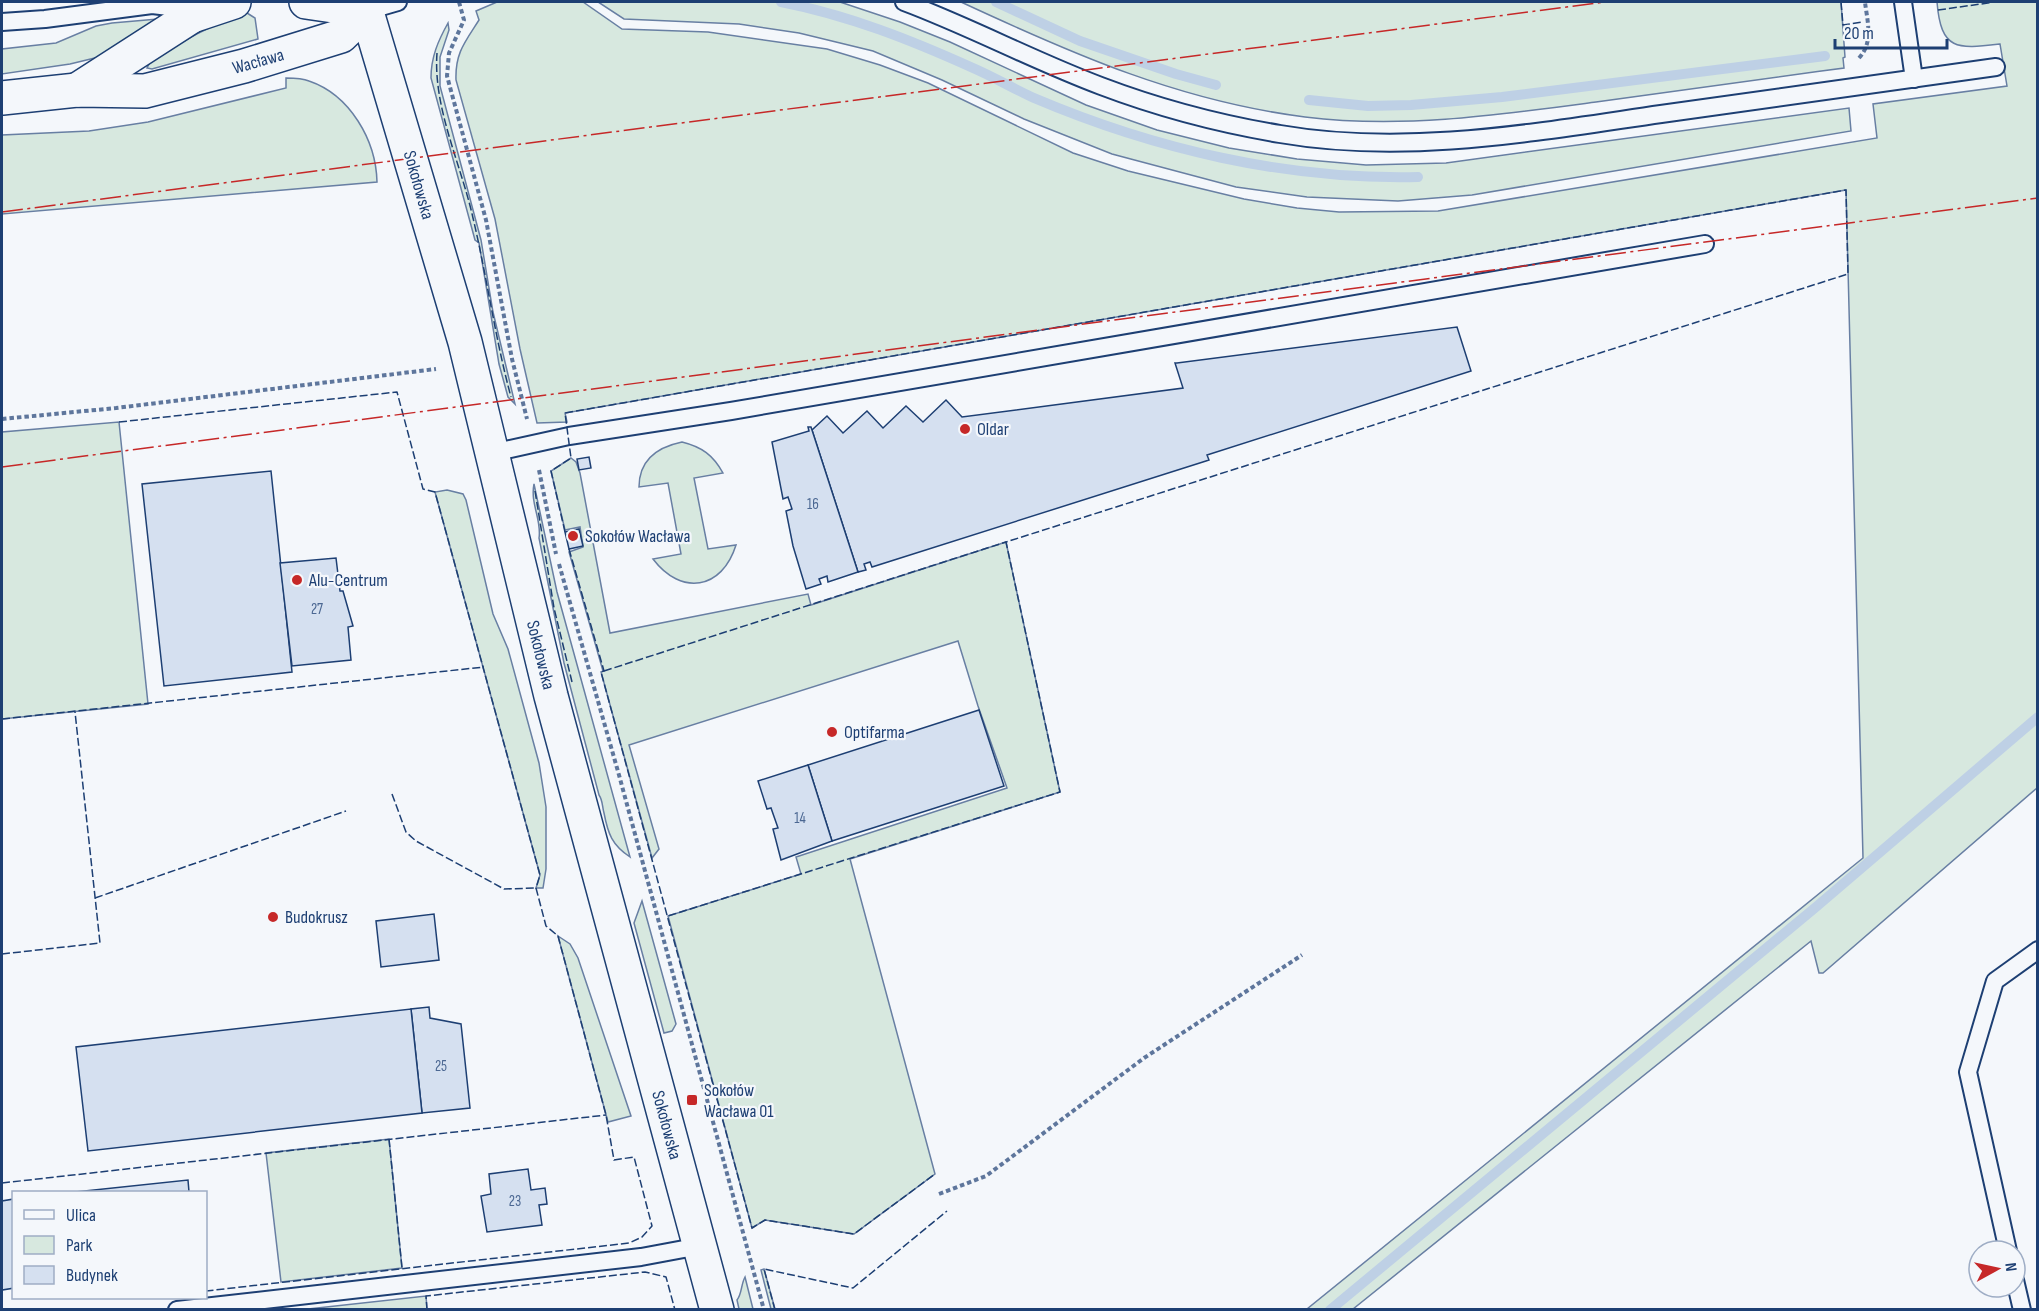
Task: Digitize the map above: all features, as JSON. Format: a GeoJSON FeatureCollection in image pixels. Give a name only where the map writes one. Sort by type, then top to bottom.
{"type":"FeatureCollection","features":[{"type":"Feature","properties":{"kind":"street","name":"Wacława"},"geometry":{"type":"LineString","coordinates":[[77,90],[198,9],[234,2]]}},
{"type":"Feature","properties":{"kind":"street"},"geometry":{"type":"LineString","coordinates":[[306,2],[366,6]]}},
{"type":"Feature","properties":{"kind":"street","name":"Wacława"},"geometry":{"type":"LineString","coordinates":[[2,98],[77,90],[145,91],[244,66],[341,36],[366,6]]}},
{"type":"Feature","properties":{"kind":"street","name":"Sokołowska"},"geometry":{"type":"LineString","coordinates":[[366,6],[468,358],[551,696],[717,1310]]}},
{"type":"Feature","properties":{"kind":"lane"},"geometry":{"type":"LineString","coordinates":[[366,6],[398,2]]}},
{"type":"Feature","properties":{"kind":"lane"},"geometry":{"type":"LineString","coordinates":[[904,2],[1069,73],[1136,98],[1207,119],[1282,135],[1355,141],[1430,142],[1552,130],[1996,67]]}},
{"type":"Feature","properties":{"kind":"lane"},"geometry":{"type":"LineString","coordinates":[[1903,2],[1914,79]]}},
{"type":"Feature","properties":{"kind":"lane"},"geometry":{"type":"LineString","coordinates":[[2,22],[45,19],[152,5],[198,9]]}},
{"type":"Feature","properties":{"kind":"lane"},"geometry":{"type":"LineString","coordinates":[[492,453],[532,444],[1705,244]]}},
{"type":"Feature","properties":{"kind":"lane"},"geometry":{"type":"LineString","coordinates":[[2005,1239],[1968,1072],[1995,981],[2037,950]]}},
{"type":"Feature","properties":{"kind":"lane"},"geometry":{"type":"LineString","coordinates":[[177,1310],[641,1257],[700,1246]]}},
{"type":"Feature","properties":{"kind":"path"},"geometry":{"type":"LineString","coordinates":[[459,2],[464,20],[449,53],[447,76],[489,231],[512,359],[563,580],[622,786],[764,1310]]}},
{"type":"Feature","properties":{"kind":"path"},"geometry":{"type":"LineString","coordinates":[[1853,60],[1861,57],[1868,43],[1869,32],[1865,2]]}},
{"type":"Feature","properties":{"kind":"path"},"geometry":{"type":"LineString","coordinates":[[2,419],[419,372],[468,358]]}},
{"type":"Feature","properties":{"kind":"path"},"geometry":{"type":"LineString","coordinates":[[939,1194],[986,1176],[1144,1058],[1302,955]]}},
{"type":"Feature","properties":{"kind":"green space"},"geometry":{"type":"Polygon","coordinates":[[[497,2],[583,2],[622,29],[708,32],[827,49],[928,83],[1073,153],[1128,171],[1244,199],[1339,212],[1438,211],[1877,138],[1873,104],[2007,86],[2000,44],[1962,46],[1954,43],[1942,30],[1937,2],[2037,2],[2037,788],[1823,973],[1819,973],[1811,941],[1353,1309],[1307,1309],[1863,858],[1846,190],[565,413],[567,422],[537,423],[495,219],[456,80],[459,55],[479,20],[476,11],[497,2]]]}},
{"type":"Feature","properties":{"kind":"green space"},"geometry":{"type":"Polygon","coordinates":[[[598,2],[840,2],[950,42],[1086,105],[1157,130],[1229,148],[1297,159],[1366,165],[1446,163],[1849,108],[1851,131],[1472,195],[1398,201],[1307,197],[1236,187],[1112,154],[1024,119],[942,80],[873,51],[799,33],[739,24],[624,19],[598,2]]]}},
{"type":"Feature","properties":{"kind":"green space"},"geometry":{"type":"Polygon","coordinates":[[[961,2],[1841,2],[1845,57],[1843,58],[1844,68],[1523,112],[1414,121],[1341,120],[1259,110],[1171,88],[1045,40],[961,2]]]}},
{"type":"Feature","properties":{"kind":"green space"},"geometry":{"type":"Polygon","coordinates":[[[247,13],[255,18],[258,39],[152,69],[147,68],[150,62],[185,41],[221,22],[247,13]]]}},
{"type":"Feature","properties":{"kind":"green space"},"geometry":{"type":"Polygon","coordinates":[[[158,19],[103,56],[70,64],[2,74],[2,49],[56,43],[96,26],[158,19]]]}},
{"type":"Feature","properties":{"kind":"green space"},"geometry":{"type":"Polygon","coordinates":[[[448,23],[449,30],[440,57],[440,86],[481,240],[493,312],[515,404],[508,397],[499,364],[479,243],[475,240],[431,78],[436,49],[448,23]]]}},
{"type":"Feature","properties":{"kind":"green space"},"geometry":{"type":"Polygon","coordinates":[[[286,78],[303,79],[324,88],[348,108],[366,135],[372,150],[377,182],[2,214],[2,135],[89,131],[148,122],[286,88],[286,78]]]}},
{"type":"Feature","properties":{"kind":"green space"},"geometry":{"type":"Polygon","coordinates":[[[119,422],[148,704],[2,719],[2,432],[119,422]]]}},
{"type":"Feature","properties":{"kind":"green space"},"geometry":{"type":"Polygon","coordinates":[[[682,442],[706,453],[723,473],[694,478],[708,549],[736,545],[730,560],[721,571],[711,579],[700,583],[688,583],[676,579],[664,571],[653,559],[681,554],[668,483],[639,487],[642,469],[646,462],[665,447],[682,442]]]}},
{"type":"Feature","properties":{"kind":"green space"},"geometry":{"type":"Polygon","coordinates":[[[571,458],[576,462],[580,473],[610,633],[808,594],[811,605],[1006,542],[1060,792],[850,859],[935,1174],[854,1234],[765,1220],[752,1228],[668,916],[801,874],[796,857],[1007,788],[958,641],[629,745],[659,849],[652,858],[569,552],[583,547],[580,527],[565,530],[551,471],[571,458]]]}},
{"type":"Feature","properties":{"kind":"green space"},"geometry":{"type":"Polygon","coordinates":[[[534,484],[557,592],[630,857],[619,848],[609,833],[564,663],[539,538],[534,484]]]}},
{"type":"Feature","properties":{"kind":"green space"},"geometry":{"type":"Polygon","coordinates":[[[447,490],[463,494],[466,500],[493,614],[508,649],[539,763],[546,807],[546,869],[543,888],[536,888],[540,875],[435,492],[447,490]]]}},
{"type":"Feature","properties":{"kind":"green space"},"geometry":{"type":"Polygon","coordinates":[[[642,901],[676,1024],[672,1031],[664,1033],[634,923],[642,901]]]}},
{"type":"Feature","properties":{"kind":"green space"},"geometry":{"type":"Polygon","coordinates":[[[558,936],[570,944],[578,958],[631,1116],[608,1122],[558,936]]]}},
{"type":"Feature","properties":{"kind":"green space"},"geometry":{"type":"Polygon","coordinates":[[[389,1139],[402,1268],[281,1282],[266,1153],[389,1139]]]}},
{"type":"Feature","properties":{"kind":"green space"},"geometry":{"type":"Polygon","coordinates":[[[764,1269],[775,1309],[771,1309],[761,1270],[764,1269]]]}},
{"type":"Feature","properties":{"kind":"green space"},"geometry":{"type":"Polygon","coordinates":[[[745,1277],[753,1309],[739,1309],[737,1300],[745,1277]]]}},
{"type":"Feature","properties":{"kind":"green space"},"geometry":{"type":"Polygon","coordinates":[[[426,1296],[427,1309],[308,1309],[426,1296]]]}},
{"type":"Feature","properties":{"kind":"building"},"geometry":{"type":"Polygon","coordinates":[[[1457,327],[1471,371],[1207,455],[1209,460],[1206,461],[872,567],[870,562],[864,564],[866,570],[858,572],[812,430],[827,416],[843,433],[867,411],[883,428],[906,406],[923,422],[946,400],[962,417],[1183,388],[1175,363],[1457,327]]]}},
{"type":"Feature","properties":{"kind":"building"},"geometry":{"type":"Polygon","coordinates":[[[808,427],[811,427],[858,572],[828,582],[827,576],[819,579],[821,584],[806,589],[793,546],[786,511],[792,509],[788,497],[783,499],[772,442],[809,431],[808,427]]]}},
{"type":"Feature","properties":{"kind":"building"},"geometry":{"type":"Polygon","coordinates":[[[589,457],[591,468],[579,470],[577,459],[589,457]]]}},
{"type":"Feature","properties":{"kind":"building"},"geometry":{"type":"Polygon","coordinates":[[[271,471],[292,672],[164,686],[142,484],[271,471]]]}},
{"type":"Feature","properties":{"kind":"building","name":"Sokołów Wacława"},"geometry":{"type":"Polygon","coordinates":[[[579,529],[583,546],[569,549],[565,532],[579,529]]]}},
{"type":"Feature","properties":{"kind":"building"},"geometry":{"type":"Polygon","coordinates":[[[336,558],[340,591],[343,591],[353,626],[348,627],[351,660],[292,666],[280,563],[336,558]]]}},
{"type":"Feature","properties":{"kind":"building"},"geometry":{"type":"Polygon","coordinates":[[[979,710],[1004,786],[832,841],[808,765],[979,710]]]}},
{"type":"Feature","properties":{"kind":"building"},"geometry":{"type":"Polygon","coordinates":[[[808,765],[832,841],[781,860],[773,829],[778,828],[771,808],[767,809],[758,781],[808,765]]]}},
{"type":"Feature","properties":{"kind":"building"},"geometry":{"type":"Polygon","coordinates":[[[434,914],[439,960],[381,967],[376,921],[434,914]]]}},
{"type":"Feature","properties":{"kind":"building"},"geometry":{"type":"Polygon","coordinates":[[[429,1007],[430,1018],[461,1024],[470,1108],[422,1113],[411,1009],[429,1007]]]}},
{"type":"Feature","properties":{"kind":"building"},"geometry":{"type":"Polygon","coordinates":[[[411,1009],[422,1113],[88,1151],[76,1047],[411,1009]]]}},
{"type":"Feature","properties":{"kind":"building"},"geometry":{"type":"Polygon","coordinates":[[[528,1169],[531,1190],[545,1188],[547,1204],[539,1205],[542,1225],[487,1232],[481,1196],[491,1194],[489,1174],[528,1169]]]}},
{"type":"Feature","properties":{"kind":"building"},"geometry":{"type":"Polygon","coordinates":[[[188,1180],[189,1191],[84,1191],[188,1180]]]}},
{"type":"Feature","properties":{"kind":"building"},"geometry":{"type":"Polygon","coordinates":[[[12,1199],[12,1288],[2,1290],[2,1201],[12,1199]]]}},
{"type":"Feature","properties":{"kind":"waterway"},"geometry":{"type":"LineString","coordinates":[[781,2],[806,7],[879,29],[950,58],[1034,98],[1126,132],[1173,146],[1270,167],[1369,177],[1418,177]]}},
{"type":"Feature","properties":{"kind":"waterway"},"geometry":{"type":"LineString","coordinates":[[996,2],[1080,41],[1176,74],[1216,85]]}},
{"type":"Feature","properties":{"kind":"waterway"},"geometry":{"type":"LineString","coordinates":[[1309,100],[1368,106],[1411,105],[1502,97],[1825,56]]}},
{"type":"Feature","properties":{"kind":"waterway"},"geometry":{"type":"LineString","coordinates":[[1330,1310],[1816,907],[2038,717]]}},
{"type":"Feature","properties":{"kind":"fence"},"geometry":{"type":"LineString","coordinates":[[1841,2],[1843,25],[1862,22]]}},
{"type":"Feature","properties":{"kind":"fence"},"geometry":{"type":"LineString","coordinates":[[1938,10],[1995,2]]}},
{"type":"Feature","properties":{"kind":"fence"},"geometry":{"type":"LineString","coordinates":[[437,53],[437,74],[443,115],[473,218],[511,397]]}},
{"type":"Feature","properties":{"kind":"fence"},"geometry":{"type":"LineString","coordinates":[[565,532],[551,471],[571,458],[565,413],[1846,190],[1848,274],[1006,542],[1060,792],[668,916]]}},
{"type":"Feature","properties":{"kind":"fence"},"geometry":{"type":"LineString","coordinates":[[119,422],[397,392],[423,489],[435,492],[540,875],[536,888],[546,926],[558,936],[606,1115],[614,1160],[634,1157],[652,1226],[642,1237],[629,1243],[207,1291]]}},
{"type":"Feature","properties":{"kind":"fence"},"geometry":{"type":"LineString","coordinates":[[535,491],[554,608],[572,682]]}},
{"type":"Feature","properties":{"kind":"fence"},"geometry":{"type":"LineString","coordinates":[[604,671],[1006,542]]}},
{"type":"Feature","properties":{"kind":"fence"},"geometry":{"type":"LineString","coordinates":[[569,549],[604,671],[601,672],[752,1228],[765,1220],[854,1234],[935,1174]]}},
{"type":"Feature","properties":{"kind":"fence"},"geometry":{"type":"LineString","coordinates":[[2,719],[484,667]]}},
{"type":"Feature","properties":{"kind":"fence"},"geometry":{"type":"LineString","coordinates":[[2,954],[100,943],[75,712]]}},
{"type":"Feature","properties":{"kind":"fence"},"geometry":{"type":"LineString","coordinates":[[392,794],[406,832],[416,841],[504,889],[536,888]]}},
{"type":"Feature","properties":{"kind":"fence"},"geometry":{"type":"LineString","coordinates":[[95,898],[346,811]]}},
{"type":"Feature","properties":{"kind":"fence"},"geometry":{"type":"LineString","coordinates":[[2,1183],[606,1115]]}},
{"type":"Feature","properties":{"kind":"fence"},"geometry":{"type":"LineString","coordinates":[[389,1139],[402,1268]]}},
{"type":"Feature","properties":{"kind":"fence"},"geometry":{"type":"LineString","coordinates":[[775,1310],[764,1269],[853,1288],[947,1211]]}},
{"type":"Feature","properties":{"kind":"fence"},"geometry":{"type":"LineString","coordinates":[[427,1310],[426,1296],[645,1272],[666,1277],[675,1310]]}},
{"type":"Feature","properties":{"kind":"power"},"geometry":{"type":"LineString","coordinates":[[2,212],[1605,2]]}},
{"type":"Feature","properties":{"kind":"power"},"geometry":{"type":"LineString","coordinates":[[2,467],[2038,198]]}},
{"type":"Feature","properties":{"kind":"place","name":"Oldar"},"geometry":{"type":"Point","coordinates":[965,429]}},
{"type":"Feature","properties":{"kind":"place","name":"Sokołów Wacława"},"geometry":{"type":"Point","coordinates":[573,536]}},
{"type":"Feature","properties":{"kind":"place","name":"Alu-Centrum"},"geometry":{"type":"Point","coordinates":[297,580]}},
{"type":"Feature","properties":{"kind":"place","name":"Optifarma"},"geometry":{"type":"Point","coordinates":[832,732]}},
{"type":"Feature","properties":{"kind":"place","name":"Budokrusz"},"geometry":{"type":"Point","coordinates":[273,917]}},
{"type":"Feature","properties":{"kind":"place","name":"Sokołów Wacława 01"},"geometry":{"type":"Point","coordinates":[692,1100]}}]}
